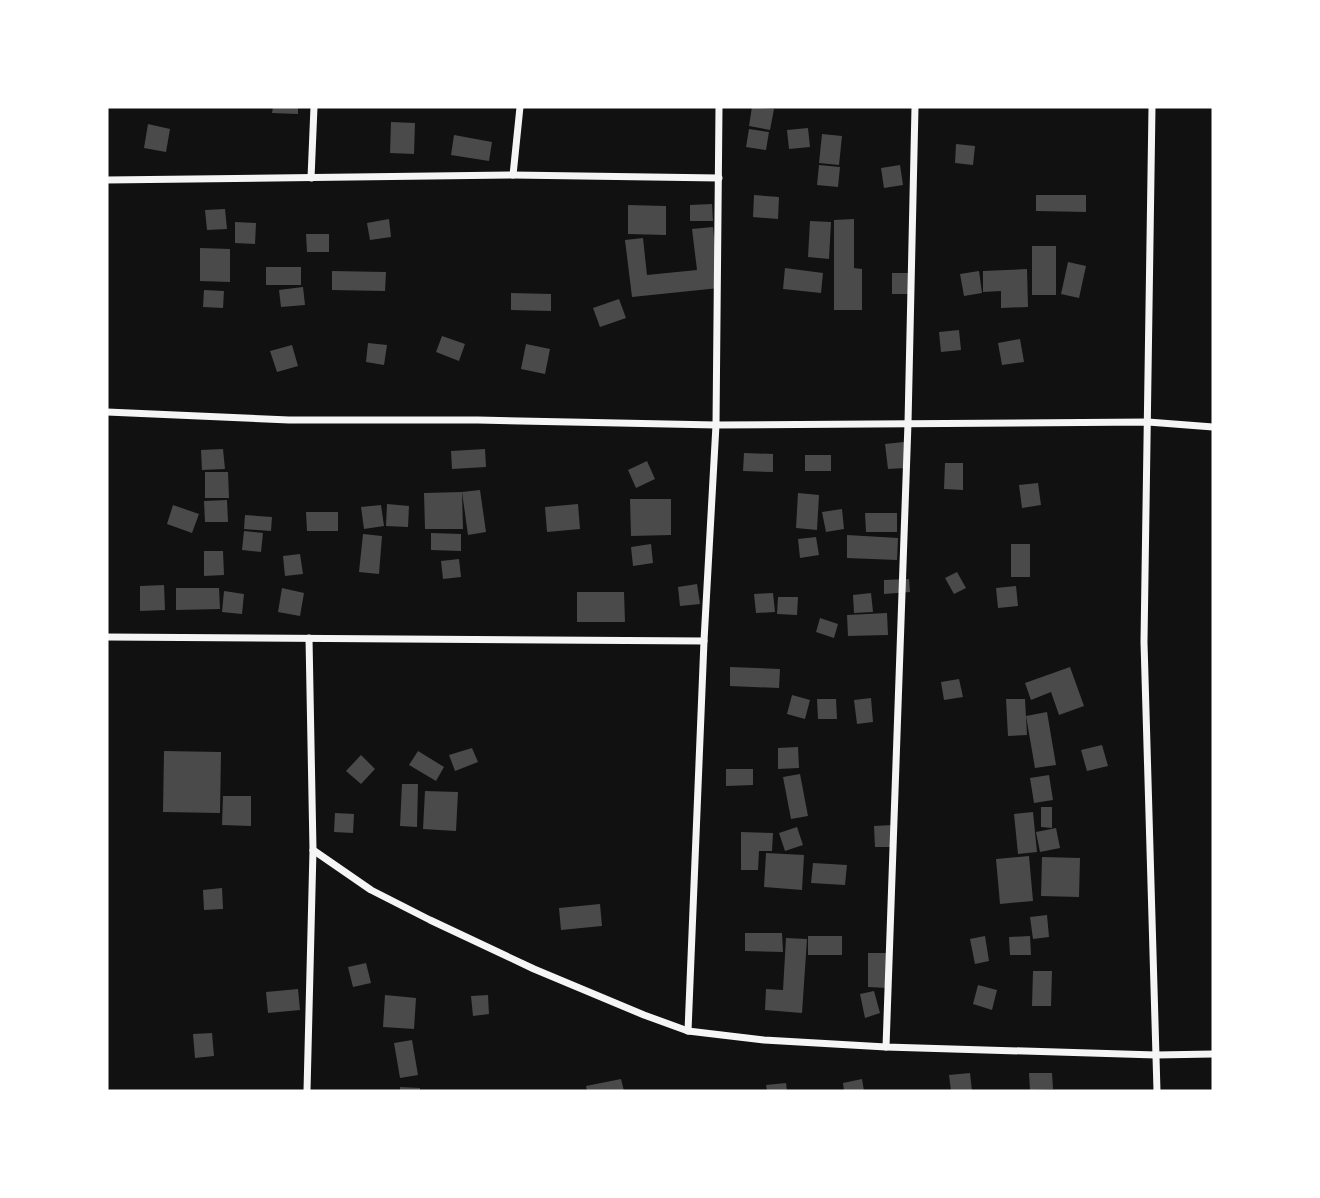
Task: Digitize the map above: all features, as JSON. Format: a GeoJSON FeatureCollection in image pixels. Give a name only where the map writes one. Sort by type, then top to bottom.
{"type":"FeatureCollection","features":[{"type":"Feature","properties":{"kind":"street"},"geometry":{"type":"LineString","coordinates":[[311,178],[314,107]]}},
{"type":"Feature","properties":{"kind":"street"},"geometry":{"type":"LineString","coordinates":[[513,176],[520,107]]}},
{"type":"Feature","properties":{"kind":"street"},"geometry":{"type":"LineString","coordinates":[[688,1031],[716,425],[719,107]]}},
{"type":"Feature","properties":{"kind":"street"},"geometry":{"type":"LineString","coordinates":[[887,1047],[908,423],[915,107]]}},
{"type":"Feature","properties":{"kind":"street"},"geometry":{"type":"LineString","coordinates":[[1152,107],[1144,642],[1157,1091]]}},
{"type":"Feature","properties":{"kind":"street"},"geometry":{"type":"LineString","coordinates":[[107,180],[513,176],[719,178]]}},
{"type":"Feature","properties":{"kind":"street"},"geometry":{"type":"LineString","coordinates":[[107,412],[289,420],[478,420],[716,425],[1148,422],[1213,427]]}},
{"type":"Feature","properties":{"kind":"street"},"geometry":{"type":"LineString","coordinates":[[107,637],[704,641]]}},
{"type":"Feature","properties":{"kind":"street"},"geometry":{"type":"LineString","coordinates":[[307,1091],[313,850],[309,638]]}},
{"type":"Feature","properties":{"kind":"street"},"geometry":{"type":"LineString","coordinates":[[313,850],[371,890],[430,920],[534,969],[688,1031],[764,1040],[887,1047],[1156,1055],[1213,1054]]}},
{"type":"Feature","properties":{"kind":"building"},"geometry":{"type":"Polygon","coordinates":[[[273,107],[298,107],[298,114],[272,113],[273,107]]]}},
{"type":"Feature","properties":{"kind":"building"},"geometry":{"type":"Polygon","coordinates":[[[752,107],[774,109],[770,130],[749,126],[752,107]]]}},
{"type":"Feature","properties":{"kind":"building"},"geometry":{"type":"Polygon","coordinates":[[[391,122],[415,123],[414,154],[390,153],[391,122]]]}},
{"type":"Feature","properties":{"kind":"building"},"geometry":{"type":"Polygon","coordinates":[[[148,124],[170,129],[166,152],[144,148],[148,124]]]}},
{"type":"Feature","properties":{"kind":"building"},"geometry":{"type":"Polygon","coordinates":[[[808,128],[810,147],[789,149],[787,130],[808,128]]]}},
{"type":"Feature","properties":{"kind":"building"},"geometry":{"type":"Polygon","coordinates":[[[749,129],[769,132],[766,150],[746,147],[749,129]]]}},
{"type":"Feature","properties":{"kind":"building"},"geometry":{"type":"Polygon","coordinates":[[[822,134],[842,136],[839,165],[819,163],[822,134]]]}},
{"type":"Feature","properties":{"kind":"building"},"geometry":{"type":"Polygon","coordinates":[[[454,135],[492,142],[489,161],[451,155],[454,135]]]}},
{"type":"Feature","properties":{"kind":"building"},"geometry":{"type":"Polygon","coordinates":[[[956,144],[975,146],[973,165],[955,163],[956,144]]]}},
{"type":"Feature","properties":{"kind":"building"},"geometry":{"type":"Polygon","coordinates":[[[819,165],[840,167],[838,187],[817,185],[819,165]]]}},
{"type":"Feature","properties":{"kind":"building"},"geometry":{"type":"Polygon","coordinates":[[[900,165],[903,185],[884,188],[881,168],[900,165]]]}},
{"type":"Feature","properties":{"kind":"building"},"geometry":{"type":"Polygon","coordinates":[[[754,195],[779,197],[778,219],[753,217],[754,195]]]}},
{"type":"Feature","properties":{"kind":"building"},"geometry":{"type":"Polygon","coordinates":[[[1036,195],[1086,195],[1086,212],[1036,211],[1036,195]]]}},
{"type":"Feature","properties":{"kind":"building"},"geometry":{"type":"Polygon","coordinates":[[[712,204],[713,221],[690,221],[690,205],[712,204]]]}},
{"type":"Feature","properties":{"kind":"building"},"geometry":{"type":"Polygon","coordinates":[[[628,205],[666,206],[666,235],[628,234],[628,205]]]}},
{"type":"Feature","properties":{"kind":"building"},"geometry":{"type":"Polygon","coordinates":[[[225,209],[227,229],[207,230],[205,210],[225,209]]]}},
{"type":"Feature","properties":{"kind":"building"},"geometry":{"type":"Polygon","coordinates":[[[389,219],[391,237],[370,240],[367,223],[389,219]]]}},
{"type":"Feature","properties":{"kind":"building"},"geometry":{"type":"Polygon","coordinates":[[[854,219],[854,268],[862,269],[862,310],[834,310],[834,220],[854,219]]]}},
{"type":"Feature","properties":{"kind":"building"},"geometry":{"type":"Polygon","coordinates":[[[810,221],[831,222],[829,259],[808,257],[810,221]]]}},
{"type":"Feature","properties":{"kind":"building"},"geometry":{"type":"Polygon","coordinates":[[[235,222],[256,223],[255,244],[235,243],[235,222]]]}},
{"type":"Feature","properties":{"kind":"building"},"geometry":{"type":"Polygon","coordinates":[[[713,227],[719,288],[632,297],[625,240],[643,238],[647,275],[697,270],[692,229],[713,227]]]}},
{"type":"Feature","properties":{"kind":"building"},"geometry":{"type":"Polygon","coordinates":[[[306,234],[329,234],[329,252],[307,252],[306,234]]]}},
{"type":"Feature","properties":{"kind":"building"},"geometry":{"type":"Polygon","coordinates":[[[1032,246],[1056,246],[1056,295],[1032,295],[1032,246]]]}},
{"type":"Feature","properties":{"kind":"building"},"geometry":{"type":"Polygon","coordinates":[[[200,248],[230,249],[230,282],[200,281],[200,248]]]}},
{"type":"Feature","properties":{"kind":"building"},"geometry":{"type":"Polygon","coordinates":[[[1068,262],[1086,266],[1079,298],[1061,294],[1068,262]]]}},
{"type":"Feature","properties":{"kind":"building"},"geometry":{"type":"Polygon","coordinates":[[[266,267],[301,267],[301,285],[266,285],[266,267]]]}},
{"type":"Feature","properties":{"kind":"building"},"geometry":{"type":"Polygon","coordinates":[[[785,268],[823,273],[821,293],[783,289],[785,268]]]}},
{"type":"Feature","properties":{"kind":"building"},"geometry":{"type":"Polygon","coordinates":[[[1027,269],[1028,307],[1001,308],[1001,291],[983,292],[983,271],[1027,269]]]}},
{"type":"Feature","properties":{"kind":"building"},"geometry":{"type":"Polygon","coordinates":[[[332,271],[386,272],[385,291],[332,290],[332,271]]]}},
{"type":"Feature","properties":{"kind":"building"},"geometry":{"type":"Polygon","coordinates":[[[979,271],[982,293],[964,296],[960,274],[979,271]]]}},
{"type":"Feature","properties":{"kind":"building"},"geometry":{"type":"Polygon","coordinates":[[[892,273],[911,273],[911,294],[892,294],[892,273]]]}},
{"type":"Feature","properties":{"kind":"building"},"geometry":{"type":"Polygon","coordinates":[[[303,287],[305,305],[281,307],[279,290],[303,287]]]}},
{"type":"Feature","properties":{"kind":"building"},"geometry":{"type":"Polygon","coordinates":[[[204,290],[224,291],[223,308],[203,307],[204,290]]]}},
{"type":"Feature","properties":{"kind":"building"},"geometry":{"type":"Polygon","coordinates":[[[511,293],[551,294],[551,311],[511,310],[511,293]]]}},
{"type":"Feature","properties":{"kind":"building"},"geometry":{"type":"Polygon","coordinates":[[[619,299],[626,318],[600,327],[593,308],[619,299]]]}},
{"type":"Feature","properties":{"kind":"building"},"geometry":{"type":"Polygon","coordinates":[[[959,330],[961,350],[941,352],[939,332],[959,330]]]}},
{"type":"Feature","properties":{"kind":"building"},"geometry":{"type":"Polygon","coordinates":[[[442,336],[465,344],[459,361],[436,352],[442,336]]]}},
{"type":"Feature","properties":{"kind":"building"},"geometry":{"type":"Polygon","coordinates":[[[1020,339],[1024,362],[1002,365],[998,343],[1020,339]]]}},
{"type":"Feature","properties":{"kind":"building"},"geometry":{"type":"Polygon","coordinates":[[[368,343],[387,345],[384,365],[366,362],[368,343]]]}},
{"type":"Feature","properties":{"kind":"building"},"geometry":{"type":"Polygon","coordinates":[[[526,344],[550,349],[545,374],[521,369],[526,344]]]}},
{"type":"Feature","properties":{"kind":"building"},"geometry":{"type":"Polygon","coordinates":[[[292,345],[298,366],[277,372],[270,351],[292,345]]]}},
{"type":"Feature","properties":{"kind":"building"},"geometry":{"type":"Polygon","coordinates":[[[904,442],[906,468],[888,469],[885,444],[904,442]]]}},
{"type":"Feature","properties":{"kind":"building"},"geometry":{"type":"Polygon","coordinates":[[[223,449],[225,469],[202,470],[201,450],[223,449]]]}},
{"type":"Feature","properties":{"kind":"building"},"geometry":{"type":"Polygon","coordinates":[[[485,449],[486,467],[452,469],[451,451],[485,449]]]}},
{"type":"Feature","properties":{"kind":"building"},"geometry":{"type":"Polygon","coordinates":[[[744,453],[773,454],[773,472],[743,471],[744,453]]]}},
{"type":"Feature","properties":{"kind":"building"},"geometry":{"type":"Polygon","coordinates":[[[805,455],[831,455],[831,471],[805,471],[805,455]]]}},
{"type":"Feature","properties":{"kind":"building"},"geometry":{"type":"Polygon","coordinates":[[[647,461],[655,479],[636,488],[628,470],[647,461]]]}},
{"type":"Feature","properties":{"kind":"building"},"geometry":{"type":"Polygon","coordinates":[[[945,463],[963,463],[963,490],[944,489],[945,463]]]}},
{"type":"Feature","properties":{"kind":"building"},"geometry":{"type":"Polygon","coordinates":[[[205,472],[228,472],[229,498],[205,498],[205,472]]]}},
{"type":"Feature","properties":{"kind":"building"},"geometry":{"type":"Polygon","coordinates":[[[1038,483],[1041,505],[1022,508],[1019,485],[1038,483]]]}},
{"type":"Feature","properties":{"kind":"building"},"geometry":{"type":"Polygon","coordinates":[[[480,490],[486,532],[468,535],[462,492],[480,490]]]}},
{"type":"Feature","properties":{"kind":"building"},"geometry":{"type":"Polygon","coordinates":[[[462,492],[463,529],[425,529],[424,493],[462,492]]]}},
{"type":"Feature","properties":{"kind":"building"},"geometry":{"type":"Polygon","coordinates":[[[798,493],[819,495],[817,530],[796,528],[798,493]]]}},
{"type":"Feature","properties":{"kind":"building"},"geometry":{"type":"Polygon","coordinates":[[[630,499],[671,499],[671,535],[631,536],[630,499]]]}},
{"type":"Feature","properties":{"kind":"building"},"geometry":{"type":"Polygon","coordinates":[[[227,500],[228,522],[205,522],[204,501],[227,500]]]}},
{"type":"Feature","properties":{"kind":"building"},"geometry":{"type":"Polygon","coordinates":[[[387,504],[409,506],[408,527],[386,526],[387,504]]]}},
{"type":"Feature","properties":{"kind":"building"},"geometry":{"type":"Polygon","coordinates":[[[578,504],[580,529],[547,532],[545,507],[578,504]]]}},
{"type":"Feature","properties":{"kind":"building"},"geometry":{"type":"Polygon","coordinates":[[[173,505],[199,514],[192,533],[167,524],[173,505]]]}},
{"type":"Feature","properties":{"kind":"building"},"geometry":{"type":"Polygon","coordinates":[[[381,505],[384,526],[364,529],[361,507],[381,505]]]}},
{"type":"Feature","properties":{"kind":"building"},"geometry":{"type":"Polygon","coordinates":[[[842,509],[844,529],[826,532],[822,512],[842,509]]]}},
{"type":"Feature","properties":{"kind":"building"},"geometry":{"type":"Polygon","coordinates":[[[306,512],[338,512],[338,531],[307,531],[306,512]]]}},
{"type":"Feature","properties":{"kind":"building"},"geometry":{"type":"Polygon","coordinates":[[[865,513],[897,513],[897,532],[866,532],[865,513]]]}},
{"type":"Feature","properties":{"kind":"building"},"geometry":{"type":"Polygon","coordinates":[[[245,515],[272,517],[271,531],[244,529],[245,515]]]}},
{"type":"Feature","properties":{"kind":"building"},"geometry":{"type":"Polygon","coordinates":[[[244,531],[263,533],[261,552],[242,550],[244,531]]]}},
{"type":"Feature","properties":{"kind":"building"},"geometry":{"type":"Polygon","coordinates":[[[431,533],[461,534],[461,551],[431,550],[431,533]]]}},
{"type":"Feature","properties":{"kind":"building"},"geometry":{"type":"Polygon","coordinates":[[[363,534],[382,536],[379,574],[359,572],[363,534]]]}},
{"type":"Feature","properties":{"kind":"building"},"geometry":{"type":"Polygon","coordinates":[[[847,535],[898,538],[897,560],[847,558],[847,535]]]}},
{"type":"Feature","properties":{"kind":"building"},"geometry":{"type":"Polygon","coordinates":[[[816,537],[819,555],[800,558],[798,539],[816,537]]]}},
{"type":"Feature","properties":{"kind":"building"},"geometry":{"type":"Polygon","coordinates":[[[651,544],[653,563],[633,566],[631,547],[651,544]]]}},
{"type":"Feature","properties":{"kind":"building"},"geometry":{"type":"Polygon","coordinates":[[[1011,544],[1030,544],[1030,577],[1011,577],[1011,544]]]}},
{"type":"Feature","properties":{"kind":"building"},"geometry":{"type":"Polygon","coordinates":[[[204,551],[223,551],[224,575],[204,576],[204,551]]]}},
{"type":"Feature","properties":{"kind":"building"},"geometry":{"type":"Polygon","coordinates":[[[300,554],[303,574],[285,576],[283,556],[300,554]]]}},
{"type":"Feature","properties":{"kind":"building"},"geometry":{"type":"Polygon","coordinates":[[[459,559],[461,577],[443,579],[441,561],[459,559]]]}},
{"type":"Feature","properties":{"kind":"building"},"geometry":{"type":"Polygon","coordinates":[[[957,572],[966,588],[954,594],[945,578],[957,572]]]}},
{"type":"Feature","properties":{"kind":"building"},"geometry":{"type":"Polygon","coordinates":[[[909,579],[910,592],[884,594],[884,580],[909,579]]]}},
{"type":"Feature","properties":{"kind":"building"},"geometry":{"type":"Polygon","coordinates":[[[697,584],[700,604],[680,606],[678,587],[697,584]]]}},
{"type":"Feature","properties":{"kind":"building"},"geometry":{"type":"Polygon","coordinates":[[[164,585],[165,610],[140,611],[140,586],[164,585]]]}},
{"type":"Feature","properties":{"kind":"building"},"geometry":{"type":"Polygon","coordinates":[[[1016,586],[1018,606],[998,608],[996,588],[1016,586]]]}},
{"type":"Feature","properties":{"kind":"building"},"geometry":{"type":"Polygon","coordinates":[[[176,588],[219,588],[220,609],[176,610],[176,588]]]}},
{"type":"Feature","properties":{"kind":"building"},"geometry":{"type":"Polygon","coordinates":[[[282,588],[304,593],[300,616],[278,612],[282,588]]]}},
{"type":"Feature","properties":{"kind":"building"},"geometry":{"type":"Polygon","coordinates":[[[224,591],[244,594],[242,614],[222,612],[224,591]]]}},
{"type":"Feature","properties":{"kind":"building"},"geometry":{"type":"Polygon","coordinates":[[[577,592],[624,592],[625,622],[577,622],[577,592]]]}},
{"type":"Feature","properties":{"kind":"building"},"geometry":{"type":"Polygon","coordinates":[[[773,593],[775,612],[756,613],[754,594],[773,593]]]}},
{"type":"Feature","properties":{"kind":"building"},"geometry":{"type":"Polygon","coordinates":[[[871,593],[873,612],[854,613],[853,595],[871,593]]]}},
{"type":"Feature","properties":{"kind":"building"},"geometry":{"type":"Polygon","coordinates":[[[778,597],[798,597],[797,615],[777,614],[778,597]]]}},
{"type":"Feature","properties":{"kind":"building"},"geometry":{"type":"Polygon","coordinates":[[[887,613],[888,635],[848,636],[847,615],[887,613]]]}},
{"type":"Feature","properties":{"kind":"building"},"geometry":{"type":"Polygon","coordinates":[[[820,618],[838,624],[834,638],[816,632],[820,618]]]}},
{"type":"Feature","properties":{"kind":"building"},"geometry":{"type":"Polygon","coordinates":[[[730,667],[780,669],[779,688],[730,686],[730,667]]]}},
{"type":"Feature","properties":{"kind":"building"},"geometry":{"type":"Polygon","coordinates":[[[1070,667],[1084,706],[1059,715],[1051,692],[1031,700],[1025,683],[1070,667]]]}},
{"type":"Feature","properties":{"kind":"building"},"geometry":{"type":"Polygon","coordinates":[[[959,679],[963,697],[944,700],[941,682],[959,679]]]}},
{"type":"Feature","properties":{"kind":"building"},"geometry":{"type":"Polygon","coordinates":[[[792,695],[810,700],[805,719],[787,714],[792,695]]]}},
{"type":"Feature","properties":{"kind":"building"},"geometry":{"type":"Polygon","coordinates":[[[871,698],[873,722],[857,724],[854,700],[871,698]]]}},
{"type":"Feature","properties":{"kind":"building"},"geometry":{"type":"Polygon","coordinates":[[[817,699],[836,699],[837,719],[818,719],[817,699]]]}},
{"type":"Feature","properties":{"kind":"building"},"geometry":{"type":"Polygon","coordinates":[[[1006,699],[1025,699],[1027,735],[1008,736],[1006,699]]]}},
{"type":"Feature","properties":{"kind":"building"},"geometry":{"type":"Polygon","coordinates":[[[1047,712],[1056,765],[1035,768],[1026,716],[1047,712]]]}},
{"type":"Feature","properties":{"kind":"building"},"geometry":{"type":"Polygon","coordinates":[[[1102,745],[1108,766],[1087,771],[1081,750],[1102,745]]]}},
{"type":"Feature","properties":{"kind":"building"},"geometry":{"type":"Polygon","coordinates":[[[798,747],[799,768],[778,769],[778,748],[798,747]]]}},
{"type":"Feature","properties":{"kind":"building"},"geometry":{"type":"Polygon","coordinates":[[[472,748],[478,762],[455,771],[449,755],[472,748]]]}},
{"type":"Feature","properties":{"kind":"building"},"geometry":{"type":"Polygon","coordinates":[[[164,751],[221,752],[220,813],[163,812],[164,751]]]}},
{"type":"Feature","properties":{"kind":"building"},"geometry":{"type":"Polygon","coordinates":[[[418,751],[444,767],[436,781],[409,765],[418,751]]]}},
{"type":"Feature","properties":{"kind":"building"},"geometry":{"type":"Polygon","coordinates":[[[361,755],[375,769],[361,784],[346,771],[361,755]]]}},
{"type":"Feature","properties":{"kind":"building"},"geometry":{"type":"Polygon","coordinates":[[[726,769],[753,769],[753,785],[726,786],[726,769]]]}},
{"type":"Feature","properties":{"kind":"building"},"geometry":{"type":"Polygon","coordinates":[[[800,774],[808,816],[791,819],[783,777],[800,774]]]}},
{"type":"Feature","properties":{"kind":"building"},"geometry":{"type":"Polygon","coordinates":[[[1049,775],[1053,800],[1034,803],[1030,778],[1049,775]]]}},
{"type":"Feature","properties":{"kind":"building"},"geometry":{"type":"Polygon","coordinates":[[[402,784],[418,784],[417,827],[400,826],[402,784]]]}},
{"type":"Feature","properties":{"kind":"building"},"geometry":{"type":"Polygon","coordinates":[[[425,791],[458,792],[456,831],[423,829],[425,791]]]}},
{"type":"Feature","properties":{"kind":"building"},"geometry":{"type":"Polygon","coordinates":[[[223,796],[251,796],[251,826],[222,825],[223,796]]]}},
{"type":"Feature","properties":{"kind":"building"},"geometry":{"type":"Polygon","coordinates":[[[1041,807],[1052,807],[1052,828],[1041,827],[1041,807]]]}},
{"type":"Feature","properties":{"kind":"building"},"geometry":{"type":"Polygon","coordinates":[[[1033,812],[1037,852],[1018,854],[1014,814],[1033,812]]]}},
{"type":"Feature","properties":{"kind":"building"},"geometry":{"type":"Polygon","coordinates":[[[335,813],[354,814],[353,833],[334,832],[335,813]]]}},
{"type":"Feature","properties":{"kind":"building"},"geometry":{"type":"Polygon","coordinates":[[[893,825],[893,847],[875,847],[874,826],[893,825]]]}},
{"type":"Feature","properties":{"kind":"building"},"geometry":{"type":"Polygon","coordinates":[[[797,827],[803,845],[785,851],[779,833],[797,827]]]}},
{"type":"Feature","properties":{"kind":"building"},"geometry":{"type":"Polygon","coordinates":[[[1056,828],[1060,848],[1040,852],[1036,832],[1056,828]]]}},
{"type":"Feature","properties":{"kind":"building"},"geometry":{"type":"Polygon","coordinates":[[[741,832],[773,833],[772,851],[759,851],[758,870],[741,870],[741,832]]]}},
{"type":"Feature","properties":{"kind":"building"},"geometry":{"type":"Polygon","coordinates":[[[766,853],[804,855],[802,890],[764,887],[766,853]]]}},
{"type":"Feature","properties":{"kind":"building"},"geometry":{"type":"Polygon","coordinates":[[[1029,856],[1033,901],[1000,904],[996,859],[1029,856]]]}},
{"type":"Feature","properties":{"kind":"building"},"geometry":{"type":"Polygon","coordinates":[[[1042,857],[1080,858],[1079,897],[1041,896],[1042,857]]]}},
{"type":"Feature","properties":{"kind":"building"},"geometry":{"type":"Polygon","coordinates":[[[813,863],[847,865],[845,885],[811,883],[813,863]]]}},
{"type":"Feature","properties":{"kind":"building"},"geometry":{"type":"Polygon","coordinates":[[[222,888],[223,909],[204,910],[203,890],[222,888]]]}},
{"type":"Feature","properties":{"kind":"building"},"geometry":{"type":"Polygon","coordinates":[[[600,904],[602,926],[561,930],[559,908],[600,904]]]}},
{"type":"Feature","properties":{"kind":"building"},"geometry":{"type":"Polygon","coordinates":[[[1047,915],[1049,937],[1033,939],[1030,917],[1047,915]]]}},
{"type":"Feature","properties":{"kind":"building"},"geometry":{"type":"Polygon","coordinates":[[[745,933],[782,933],[783,952],[745,951],[745,933]]]}},
{"type":"Feature","properties":{"kind":"building"},"geometry":{"type":"Polygon","coordinates":[[[808,936],[842,936],[842,955],[808,955],[808,936]]]}},
{"type":"Feature","properties":{"kind":"building"},"geometry":{"type":"Polygon","coordinates":[[[985,936],[989,961],[975,964],[970,939],[985,936]]]}},
{"type":"Feature","properties":{"kind":"building"},"geometry":{"type":"Polygon","coordinates":[[[1030,936],[1031,955],[1010,955],[1009,937],[1030,936]]]}},
{"type":"Feature","properties":{"kind":"building"},"geometry":{"type":"Polygon","coordinates":[[[786,938],[807,939],[802,1013],[765,1010],[766,989],[783,990],[786,938]]]}},
{"type":"Feature","properties":{"kind":"building"},"geometry":{"type":"Polygon","coordinates":[[[868,953],[887,953],[887,988],[868,987],[868,953]]]}},
{"type":"Feature","properties":{"kind":"building"},"geometry":{"type":"Polygon","coordinates":[[[366,963],[371,983],[353,987],[348,967],[366,963]]]}},
{"type":"Feature","properties":{"kind":"building"},"geometry":{"type":"Polygon","coordinates":[[[1033,971],[1052,971],[1051,1006],[1032,1006],[1033,971]]]}},
{"type":"Feature","properties":{"kind":"building"},"geometry":{"type":"Polygon","coordinates":[[[978,985],[997,990],[992,1010],[973,1004],[978,985]]]}},
{"type":"Feature","properties":{"kind":"building"},"geometry":{"type":"Polygon","coordinates":[[[298,989],[300,1010],[268,1013],[266,992],[298,989]]]}},
{"type":"Feature","properties":{"kind":"building"},"geometry":{"type":"Polygon","coordinates":[[[874,991],[880,1013],[865,1018],[860,994],[874,991]]]}},
{"type":"Feature","properties":{"kind":"building"},"geometry":{"type":"Polygon","coordinates":[[[385,995],[416,998],[414,1029],[383,1027],[385,995]]]}},
{"type":"Feature","properties":{"kind":"building"},"geometry":{"type":"Polygon","coordinates":[[[488,995],[489,1014],[473,1016],[471,996],[488,995]]]}},
{"type":"Feature","properties":{"kind":"building"},"geometry":{"type":"Polygon","coordinates":[[[212,1033],[214,1056],[195,1058],[193,1034],[212,1033]]]}},
{"type":"Feature","properties":{"kind":"building"},"geometry":{"type":"Polygon","coordinates":[[[412,1040],[418,1075],[400,1078],[394,1043],[412,1040]]]}},
{"type":"Feature","properties":{"kind":"building"},"geometry":{"type":"Polygon","coordinates":[[[970,1073],[972,1091],[951,1091],[949,1075],[970,1073]]]}},
{"type":"Feature","properties":{"kind":"building"},"geometry":{"type":"Polygon","coordinates":[[[1029,1073],[1052,1073],[1053,1089],[1030,1090],[1029,1073]]]}},
{"type":"Feature","properties":{"kind":"building"},"geometry":{"type":"Polygon","coordinates":[[[621,1079],[624,1091],[587,1091],[586,1086],[621,1079]]]}},
{"type":"Feature","properties":{"kind":"building"},"geometry":{"type":"Polygon","coordinates":[[[862,1079],[864,1091],[844,1091],[843,1083],[862,1079]]]}},
{"type":"Feature","properties":{"kind":"building"},"geometry":{"type":"Polygon","coordinates":[[[786,1083],[787,1091],[767,1091],[766,1085],[786,1083]]]}},
{"type":"Feature","properties":{"kind":"building"},"geometry":{"type":"Polygon","coordinates":[[[400,1087],[420,1088],[420,1091],[400,1091],[400,1087]]]}}]}
